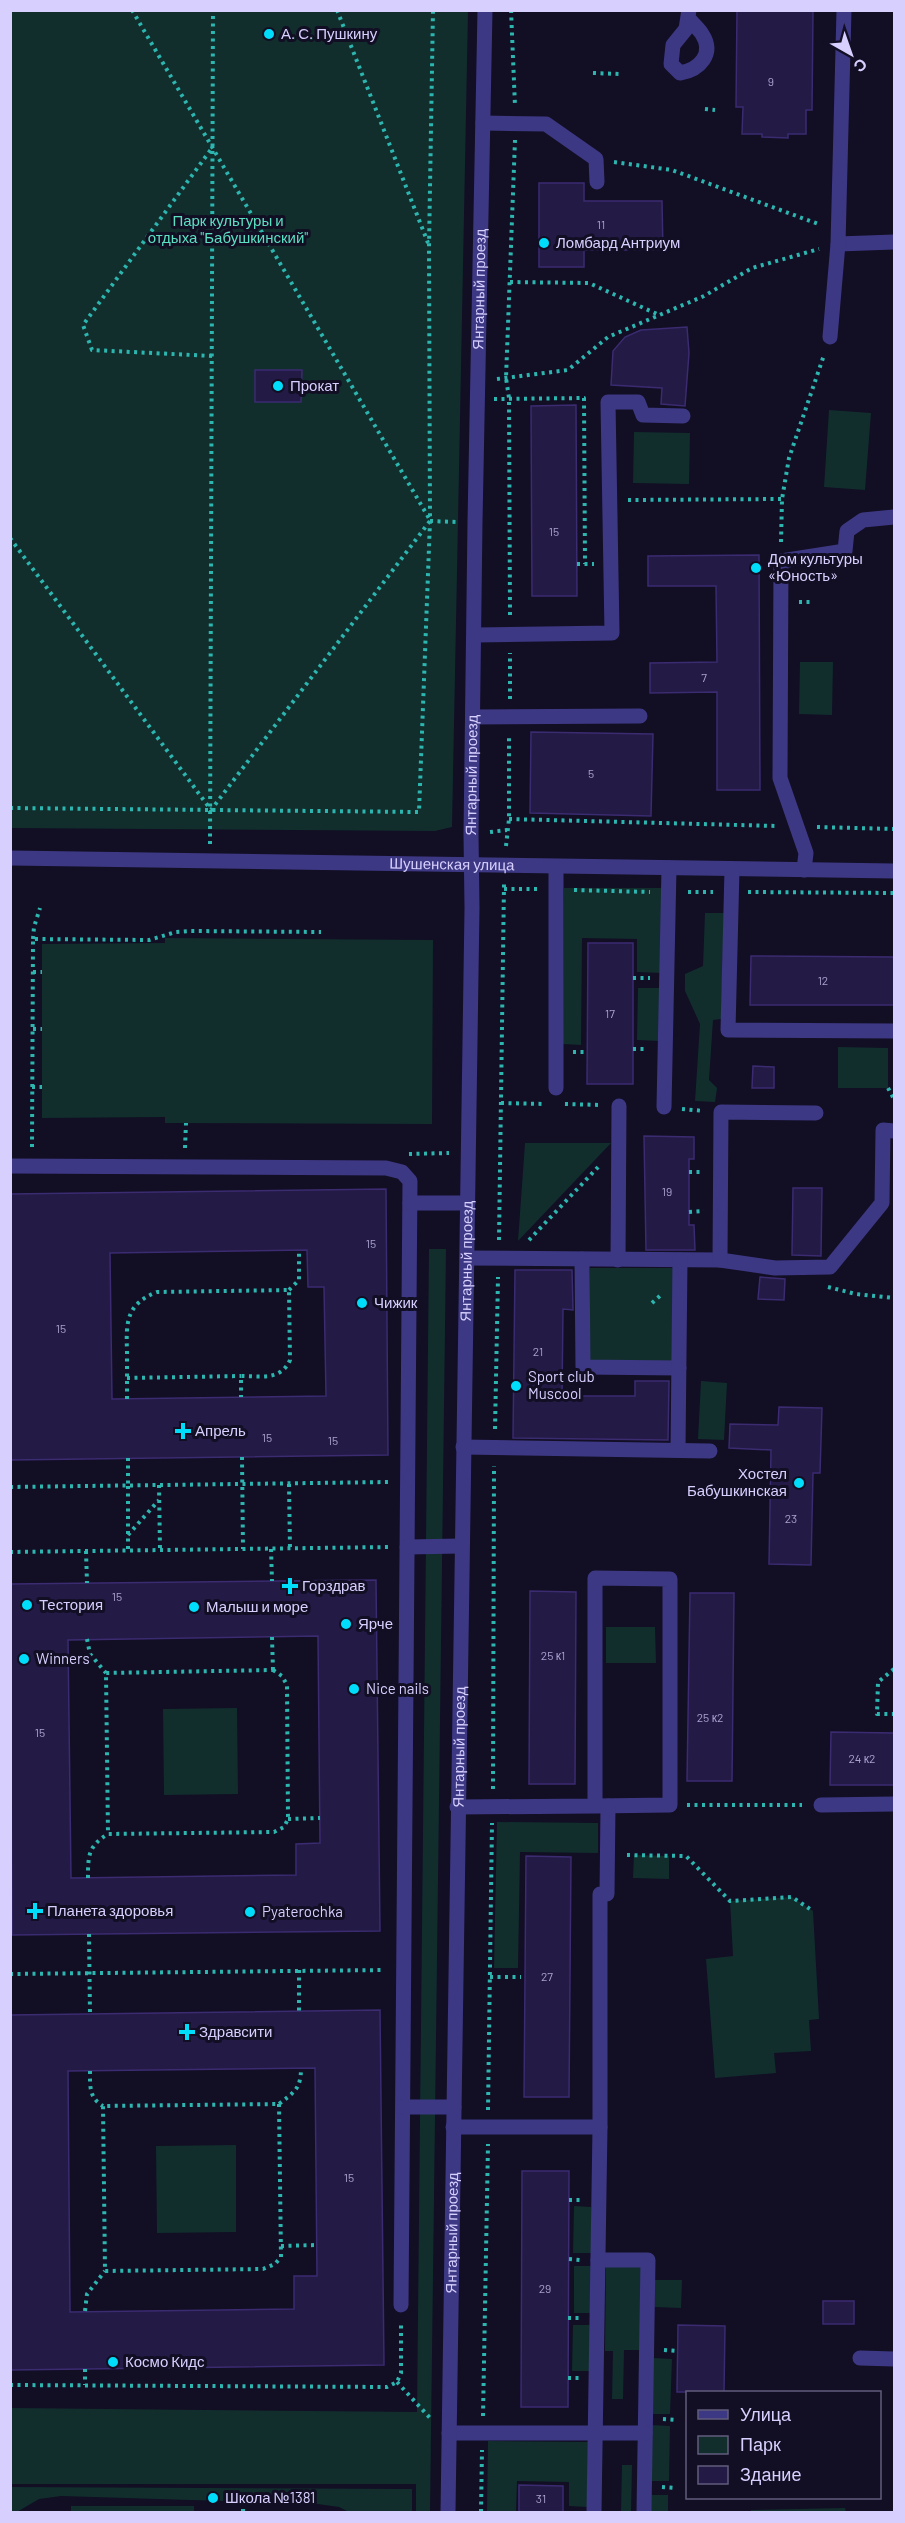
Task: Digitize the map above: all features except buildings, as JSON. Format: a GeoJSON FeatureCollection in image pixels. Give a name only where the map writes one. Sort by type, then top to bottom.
{"type":"FeatureCollection","features":[{"type":"Feature","properties":{"kind":"street","name":"Янтарный проезд"},"geometry":{"type":"LineString","coordinates":[[448,2512],[468,1203],[475,522],[485,10]]}},
{"type":"Feature","properties":{"kind":"street"},"geometry":{"type":"LineString","coordinates":[[830,337],[838,238],[844,10]]}},
{"type":"Feature","properties":{"kind":"street"},"geometry":{"type":"LineString","coordinates":[[483,123],[546,124],[596,159],[597,182]]}},
{"type":"Feature","properties":{"kind":"street"},"geometry":{"type":"LineString","coordinates":[[838,238],[894,242]]}},
{"type":"Feature","properties":{"kind":"street"},"geometry":{"type":"LineString","coordinates":[[475,635],[612,633],[608,402],[638,402],[643,416],[683,417]]}},
{"type":"Feature","properties":{"kind":"street"},"geometry":{"type":"LineString","coordinates":[[804,870],[806,853],[780,778],[781,561],[845,550],[847,531],[863,520],[894,517]]}},
{"type":"Feature","properties":{"kind":"street"},"geometry":{"type":"LineString","coordinates":[[473,717],[640,716]]}},
{"type":"Feature","properties":{"kind":"street","name":"Шушенская улица"},"geometry":{"type":"LineString","coordinates":[[10,858],[894,871]]}},
{"type":"Feature","properties":{"kind":"street"},"geometry":{"type":"LineString","coordinates":[[556,867],[556,1088]]}},
{"type":"Feature","properties":{"kind":"street"},"geometry":{"type":"LineString","coordinates":[[664,1107],[669,868]]}},
{"type":"Feature","properties":{"kind":"street"},"geometry":{"type":"LineString","coordinates":[[732,869],[728,1030],[894,1031]]}},
{"type":"Feature","properties":{"kind":"street"},"geometry":{"type":"LineString","coordinates":[[618,1260],[619,1106]]}},
{"type":"Feature","properties":{"kind":"street"},"geometry":{"type":"LineString","coordinates":[[720,1260],[721,1112],[816,1113]]}},
{"type":"Feature","properties":{"kind":"street"},"geometry":{"type":"LineString","coordinates":[[467,1258],[720,1260],[775,1268],[830,1267],[888,1202],[883,1130],[894,1131]]}},
{"type":"Feature","properties":{"kind":"street"},"geometry":{"type":"LineString","coordinates":[[10,1166],[390,1168],[402,1172],[410,1181],[401,2305]]}},
{"type":"Feature","properties":{"kind":"street"},"geometry":{"type":"LineString","coordinates":[[410,1203],[468,1203]]}},
{"type":"Feature","properties":{"kind":"street"},"geometry":{"type":"LineString","coordinates":[[582,1259],[583,1367],[679,1368]]}},
{"type":"Feature","properties":{"kind":"street"},"geometry":{"type":"LineString","coordinates":[[678,1450],[680,1260]]}},
{"type":"Feature","properties":{"kind":"street"},"geometry":{"type":"LineString","coordinates":[[463,1447],[710,1451]]}},
{"type":"Feature","properties":{"kind":"street"},"geometry":{"type":"LineString","coordinates":[[407,1547],[461,1546]]}},
{"type":"Feature","properties":{"kind":"street"},"geometry":{"type":"LineString","coordinates":[[457,1807],[601,1806],[670,1805],[670,1578],[596,1578],[601,1806],[608,1854],[608,1894],[600,1894],[600,2127],[594,2512]]}},
{"type":"Feature","properties":{"kind":"street"},"geometry":{"type":"LineString","coordinates":[[821,1805],[894,1804]]}},
{"type":"Feature","properties":{"kind":"street"},"geometry":{"type":"LineString","coordinates":[[403,2107],[454,2108]]}},
{"type":"Feature","properties":{"kind":"street"},"geometry":{"type":"LineString","coordinates":[[453,2127],[600,2127]]}},
{"type":"Feature","properties":{"kind":"street"},"geometry":{"type":"LineString","coordinates":[[598,2260],[648,2260],[644,2512]]}},
{"type":"Feature","properties":{"kind":"street"},"geometry":{"type":"LineString","coordinates":[[860,2358],[894,2359]]}},
{"type":"Feature","properties":{"kind":"street"},"geometry":{"type":"LineString","coordinates":[[449,2433],[645,2433]]}},
{"type":"Feature","properties":{"kind":"path"},"geometry":{"type":"LineString","coordinates":[[132,10],[430,521]]}},
{"type":"Feature","properties":{"kind":"path"},"geometry":{"type":"LineString","coordinates":[[210,860],[213,10]]}},
{"type":"Feature","properties":{"kind":"path"},"geometry":{"type":"LineString","coordinates":[[337,10],[429,247]]}},
{"type":"Feature","properties":{"kind":"path"},"geometry":{"type":"LineString","coordinates":[[10,808],[419,812],[430,521],[429,247],[433,10]]}},
{"type":"Feature","properties":{"kind":"path"},"geometry":{"type":"LineString","coordinates":[[506,848],[509,819],[510,634],[509,398],[506,378],[515,123],[511,10]]}},
{"type":"Feature","properties":{"kind":"path"},"geometry":{"type":"LineString","coordinates":[[593,73],[620,74]]}},
{"type":"Feature","properties":{"kind":"path"},"geometry":{"type":"LineString","coordinates":[[705,109],[715,110]]}},
{"type":"Feature","properties":{"kind":"path"},"geometry":{"type":"LineString","coordinates":[[212,148],[83,326],[92,350],[212,356]]}},
{"type":"Feature","properties":{"kind":"path"},"geometry":{"type":"LineString","coordinates":[[596,159],[672,170],[838,238]]}},
{"type":"Feature","properties":{"kind":"path"},"geometry":{"type":"LineString","coordinates":[[478,381],[568,370],[608,337],[657,314],[704,296],[752,268],[838,238]]}},
{"type":"Feature","properties":{"kind":"path"},"geometry":{"type":"LineString","coordinates":[[510,282],[589,283],[657,314]]}},
{"type":"Feature","properties":{"kind":"path"},"geometry":{"type":"LineString","coordinates":[[781,561],[782,499],[789,458],[830,337]]}},
{"type":"Feature","properties":{"kind":"path"},"geometry":{"type":"LineString","coordinates":[[478,399],[584,398],[585,564]]}},
{"type":"Feature","properties":{"kind":"path"},"geometry":{"type":"LineString","coordinates":[[610,500],[782,499]]}},
{"type":"Feature","properties":{"kind":"path"},"geometry":{"type":"LineString","coordinates":[[430,521],[475,522]]}},
{"type":"Feature","properties":{"kind":"path"},"geometry":{"type":"LineString","coordinates":[[211,810],[430,521]]}},
{"type":"Feature","properties":{"kind":"path"},"geometry":{"type":"LineString","coordinates":[[10,538],[211,810]]}},
{"type":"Feature","properties":{"kind":"path"},"geometry":{"type":"LineString","coordinates":[[509,819],[894,829]]}},
{"type":"Feature","properties":{"kind":"path"},"geometry":{"type":"LineString","coordinates":[[489,832],[507,830]]}},
{"type":"Feature","properties":{"kind":"path"},"geometry":{"type":"LineString","coordinates":[[481,2512],[490,1977],[494,1447],[505,1259],[501,1103],[504,886],[668,893],[894,893]]}},
{"type":"Feature","properties":{"kind":"path"},"geometry":{"type":"LineString","coordinates":[[32,1166],[33,939],[40,908]]}},
{"type":"Feature","properties":{"kind":"path"},"geometry":{"type":"LineString","coordinates":[[33,939],[149,940],[182,932],[321,932]]}},
{"type":"Feature","properties":{"kind":"path"},"geometry":{"type":"LineString","coordinates":[[33,972],[42,972]]}},
{"type":"Feature","properties":{"kind":"path"},"geometry":{"type":"LineString","coordinates":[[33,1029],[42,1029]]}},
{"type":"Feature","properties":{"kind":"path"},"geometry":{"type":"LineString","coordinates":[[32,1087],[42,1087]]}},
{"type":"Feature","properties":{"kind":"path"},"geometry":{"type":"LineString","coordinates":[[888,1088],[894,1099]]}},
{"type":"Feature","properties":{"kind":"path"},"geometry":{"type":"LineString","coordinates":[[501,1103],[548,1104]]}},
{"type":"Feature","properties":{"kind":"path"},"geometry":{"type":"LineString","coordinates":[[560,1104],[619,1106]]}},
{"type":"Feature","properties":{"kind":"path"},"geometry":{"type":"LineString","coordinates":[[664,1107],[721,1112]]}},
{"type":"Feature","properties":{"kind":"path"},"geometry":{"type":"LineString","coordinates":[[185,1167],[186,1123]]}},
{"type":"Feature","properties":{"kind":"path"},"geometry":{"type":"LineString","coordinates":[[505,1259],[619,1145]]}},
{"type":"Feature","properties":{"kind":"path"},"geometry":{"type":"LineString","coordinates":[[390,1168],[403,1154],[453,1153]]}},
{"type":"Feature","properties":{"kind":"path"},"geometry":{"type":"LineString","coordinates":[[127,1399],[126,1323],[132,1310],[148,1295],[157,1292],[289,1290],[299,1280],[299,1250]]}},
{"type":"Feature","properties":{"kind":"path"},"geometry":{"type":"LineString","coordinates":[[819,1286],[856,1294],[894,1298]]}},
{"type":"Feature","properties":{"kind":"path"},"geometry":{"type":"LineString","coordinates":[[127,1378],[274,1376],[281,1373],[290,1360],[289,1290]]}},
{"type":"Feature","properties":{"kind":"path"},"geometry":{"type":"LineString","coordinates":[[241,1376],[241,1397]]}},
{"type":"Feature","properties":{"kind":"path"},"geometry":{"type":"LineString","coordinates":[[242,1457],[243,1549]]}},
{"type":"Feature","properties":{"kind":"path"},"geometry":{"type":"LineString","coordinates":[[128,1458],[128,1551]]}},
{"type":"Feature","properties":{"kind":"path"},"geometry":{"type":"LineString","coordinates":[[10,1487],[408,1482]]}},
{"type":"Feature","properties":{"kind":"path"},"geometry":{"type":"LineString","coordinates":[[289,1484],[290,1549]]}},
{"type":"Feature","properties":{"kind":"path"},"geometry":{"type":"LineString","coordinates":[[159,1485],[160,1550]]}},
{"type":"Feature","properties":{"kind":"path"},"geometry":{"type":"LineString","coordinates":[[128,1535],[159,1499]]}},
{"type":"Feature","properties":{"kind":"path"},"geometry":{"type":"LineString","coordinates":[[10,1552],[407,1547]]}},
{"type":"Feature","properties":{"kind":"path"},"geometry":{"type":"LineString","coordinates":[[271,1549],[272,1581]]}},
{"type":"Feature","properties":{"kind":"path"},"geometry":{"type":"LineString","coordinates":[[86,1551],[87,1583]]}},
{"type":"Feature","properties":{"kind":"path"},"geometry":{"type":"LineString","coordinates":[[272,1637],[273,1670]]}},
{"type":"Feature","properties":{"kind":"path"},"geometry":{"type":"LineString","coordinates":[[87,1640],[90,1654],[106,1672],[108,1834]]}},
{"type":"Feature","properties":{"kind":"path"},"geometry":{"type":"LineString","coordinates":[[894,1669],[878,1682],[877,1714],[894,1714]]}},
{"type":"Feature","properties":{"kind":"path"},"geometry":{"type":"LineString","coordinates":[[88,1878],[88,1857],[96,1844],[108,1834],[274,1832],[284,1827],[288,1819],[287,1685],[282,1676],[273,1670],[106,1672]]}},
{"type":"Feature","properties":{"kind":"path"},"geometry":{"type":"LineString","coordinates":[[670,1805],[821,1805]]}},
{"type":"Feature","properties":{"kind":"path"},"geometry":{"type":"LineString","coordinates":[[288,1819],[320,1818]]}},
{"type":"Feature","properties":{"kind":"path"},"geometry":{"type":"LineString","coordinates":[[608,1854],[686,1856],[730,1901],[792,1897],[813,1911]]}},
{"type":"Feature","properties":{"kind":"path"},"geometry":{"type":"LineString","coordinates":[[89,1934],[90,2014]]}},
{"type":"Feature","properties":{"kind":"path"},"geometry":{"type":"LineString","coordinates":[[10,1974],[404,1969]]}},
{"type":"Feature","properties":{"kind":"path"},"geometry":{"type":"LineString","coordinates":[[298,1970],[299,2011]]}},
{"type":"Feature","properties":{"kind":"path"},"geometry":{"type":"LineString","coordinates":[[490,1977],[521,1977]]}},
{"type":"Feature","properties":{"kind":"path"},"geometry":{"type":"LineString","coordinates":[[90,2071],[90,2092],[94,2099],[103,2106],[279,2104],[300,2084],[301,2068]]}},
{"type":"Feature","properties":{"kind":"path"},"geometry":{"type":"LineString","coordinates":[[105,2271],[272,2267],[280,2257],[281,2246],[279,2104]]}},
{"type":"Feature","properties":{"kind":"path"},"geometry":{"type":"LineString","coordinates":[[85,2312],[87,2294],[105,2271],[103,2106]]}},
{"type":"Feature","properties":{"kind":"path"},"geometry":{"type":"LineString","coordinates":[[281,2246],[317,2245]]}},
{"type":"Feature","properties":{"kind":"path"},"geometry":{"type":"LineString","coordinates":[[10,2385],[393,2385],[401,2373],[401,2305]]}},
{"type":"Feature","properties":{"kind":"path"},"geometry":{"type":"LineString","coordinates":[[85,2369],[85,2385]]}},
{"type":"Feature","properties":{"kind":"path"},"geometry":{"type":"LineString","coordinates":[[243,2506],[243,2512]]}},
{"type":"Feature","properties":{"kind":"green space","name":"Парк культуры и отдыха \"Бабушкинский\""},"geometry":{"type":"Polygon","coordinates":[[[11,11],[468,11],[452,827],[435,831],[11,828],[11,11]]]}},
{"type":"Feature","properties":{"kind":"green space"},"geometry":{"type":"Polygon","coordinates":[[[829,410],[871,413],[865,490],[824,487],[829,410]]]}},
{"type":"Feature","properties":{"kind":"green space"},"geometry":{"type":"Polygon","coordinates":[[[634,432],[690,433],[689,484],[633,483],[634,432]]]}},
{"type":"Feature","properties":{"kind":"green space"},"geometry":{"type":"Polygon","coordinates":[[[800,662],[833,662],[832,715],[799,714],[800,662]]]}},
{"type":"Feature","properties":{"kind":"green space"},"geometry":{"type":"Polygon","coordinates":[[[564,888],[663,888],[662,973],[637,972],[637,939],[582,938],[581,1045],[563,1044],[564,888]]]}},
{"type":"Feature","properties":{"kind":"green space"},"geometry":{"type":"Polygon","coordinates":[[[705,913],[724,913],[721,1019],[713,1020],[709,1080],[717,1088],[715,1102],[695,1101],[700,1024],[685,991],[685,974],[703,966],[705,913]]]}},
{"type":"Feature","properties":{"kind":"green space"},"geometry":{"type":"Polygon","coordinates":[[[165,938],[433,940],[432,1124],[165,1123],[165,1117],[42,1118],[42,944],[165,943],[165,938]]]}},
{"type":"Feature","properties":{"kind":"green space"},"geometry":{"type":"Polygon","coordinates":[[[638,988],[659,988],[659,1041],[637,1040],[638,988]]]}},
{"type":"Feature","properties":{"kind":"green space"},"geometry":{"type":"Polygon","coordinates":[[[838,1047],[888,1048],[888,1088],[838,1088],[838,1047]]]}},
{"type":"Feature","properties":{"kind":"green space"},"geometry":{"type":"Polygon","coordinates":[[[525,1143],[611,1143],[518,1241],[525,1143]]]}},
{"type":"Feature","properties":{"kind":"green space"},"geometry":{"type":"Polygon","coordinates":[[[429,1249],[446,1249],[430,2512],[416,2512],[416,2484],[11,2484],[11,2408],[417,2412],[429,1249]]]}},
{"type":"Feature","properties":{"kind":"green space"},"geometry":{"type":"Polygon","coordinates":[[[590,1268],[673,1268],[673,1362],[590,1361],[590,1268]]]}},
{"type":"Feature","properties":{"kind":"green space"},"geometry":{"type":"Polygon","coordinates":[[[701,1381],[727,1383],[724,1440],[698,1439],[701,1381]]]}},
{"type":"Feature","properties":{"kind":"green space"},"geometry":{"type":"Polygon","coordinates":[[[606,1627],[655,1627],[656,1663],[606,1663],[606,1627]]]}},
{"type":"Feature","properties":{"kind":"green space"},"geometry":{"type":"Polygon","coordinates":[[[237,1708],[238,1794],[164,1795],[163,1709],[237,1708]]]}},
{"type":"Feature","properties":{"kind":"green space"},"geometry":{"type":"Polygon","coordinates":[[[497,1822],[598,1823],[598,1853],[520,1852],[518,1968],[494,1968],[497,1822]]]}},
{"type":"Feature","properties":{"kind":"green space"},"geometry":{"type":"Polygon","coordinates":[[[634,1855],[669,1856],[669,1879],[633,1878],[634,1855]]]}},
{"type":"Feature","properties":{"kind":"green space"},"geometry":{"type":"Polygon","coordinates":[[[792,1897],[813,1911],[819,2019],[809,2020],[811,2051],[774,2053],[776,2073],[715,2078],[706,1959],[733,1956],[730,1901],[792,1897]]]}},
{"type":"Feature","properties":{"kind":"green space"},"geometry":{"type":"Polygon","coordinates":[[[236,2145],[236,2232],[157,2233],[156,2146],[236,2145]]]}},
{"type":"Feature","properties":{"kind":"green space"},"geometry":{"type":"Polygon","coordinates":[[[574,2206],[591,2207],[591,2253],[573,2253],[574,2206]]]}},
{"type":"Feature","properties":{"kind":"green space"},"geometry":{"type":"Polygon","coordinates":[[[606,2260],[642,2260],[641,2350],[624,2350],[623,2399],[612,2399],[613,2351],[605,2351],[606,2260]]]}},
{"type":"Feature","properties":{"kind":"green space"},"geometry":{"type":"Polygon","coordinates":[[[574,2266],[592,2266],[591,2313],[574,2313],[574,2266]]]}},
{"type":"Feature","properties":{"kind":"green space"},"geometry":{"type":"Polygon","coordinates":[[[655,2280],[682,2280],[681,2308],[655,2307],[655,2280]]]}},
{"type":"Feature","properties":{"kind":"green space"},"geometry":{"type":"Polygon","coordinates":[[[573,2325],[590,2325],[590,2371],[572,2371],[573,2325]]]}},
{"type":"Feature","properties":{"kind":"green space"},"geometry":{"type":"Polygon","coordinates":[[[652,2358],[672,2359],[670,2414],[650,2414],[652,2358]]]}},
{"type":"Feature","properties":{"kind":"green space"},"geometry":{"type":"Polygon","coordinates":[[[650,2425],[670,2426],[669,2481],[649,2481],[650,2425]]]}},
{"type":"Feature","properties":{"kind":"green space"},"geometry":{"type":"Polygon","coordinates":[[[488,2441],[588,2442],[587,2507],[569,2506],[569,2482],[517,2481],[516,2512],[487,2512],[488,2441]]]}},
{"type":"Feature","properties":{"kind":"green space"},"geometry":{"type":"Polygon","coordinates":[[[622,2465],[632,2465],[631,2512],[621,2512],[622,2465]]]}},
{"type":"Feature","properties":{"kind":"green space"},"geometry":{"type":"Polygon","coordinates":[[[11,2487],[412,2489],[412,2512],[349,2512],[339,2507],[318,2504],[61,2496],[39,2499],[17,2512],[11,2512],[11,2487]]]}},
{"type":"Feature","properties":{"kind":"green space"},"geometry":{"type":"Polygon","coordinates":[[[648,2495],[668,2495],[668,2512],[648,2512],[648,2495]]]}},
{"type":"Feature","properties":{"kind":"green space"},"geometry":{"type":"Polygon","coordinates":[[[71,2506],[194,2506],[194,2512],[71,2512],[71,2506]]]}},
{"type":"Feature","properties":{"kind":"green space"},"geometry":{"type":"Polygon","coordinates":[[[845,2508],[846,2512],[751,2512],[751,2510],[845,2508]]]}},
{"type":"Feature","properties":{"kind":"place","name":"А. С. Пушкину"},"geometry":{"type":"Point","coordinates":[269,34]}},
{"type":"Feature","properties":{"kind":"place","name":"Ломбард Антриум"},"geometry":{"type":"Point","coordinates":[544,243]}},
{"type":"Feature","properties":{"kind":"place","name":"Прокат"},"geometry":{"type":"Point","coordinates":[278,386]}},
{"type":"Feature","properties":{"kind":"place","name":"Дом культуры «Юность»"},"geometry":{"type":"Point","coordinates":[756,568]}},
{"type":"Feature","properties":{"kind":"place","name":"Чижик"},"geometry":{"type":"Point","coordinates":[362,1303]}},
{"type":"Feature","properties":{"kind":"place","name":"Sport club Muscool"},"geometry":{"type":"Point","coordinates":[516,1386]}},
{"type":"Feature","properties":{"kind":"place","name":"Апрель"},"geometry":{"type":"Point","coordinates":[183,1431]}},
{"type":"Feature","properties":{"kind":"place","name":"Хостел Бабушкинская"},"geometry":{"type":"Point","coordinates":[799,1483]}},
{"type":"Feature","properties":{"kind":"place","name":"Горздрав"},"geometry":{"type":"Point","coordinates":[290,1586]}},
{"type":"Feature","properties":{"kind":"place","name":"Тестория"},"geometry":{"type":"Point","coordinates":[27,1605]}},
{"type":"Feature","properties":{"kind":"place","name":"Малыш и море"},"geometry":{"type":"Point","coordinates":[194,1607]}},
{"type":"Feature","properties":{"kind":"place","name":"Ярче"},"geometry":{"type":"Point","coordinates":[346,1624]}},
{"type":"Feature","properties":{"kind":"place","name":"Winners"},"geometry":{"type":"Point","coordinates":[24,1659]}},
{"type":"Feature","properties":{"kind":"place","name":"Nice nails"},"geometry":{"type":"Point","coordinates":[354,1689]}},
{"type":"Feature","properties":{"kind":"place","name":"Планета здоровья"},"geometry":{"type":"Point","coordinates":[35,1911]}},
{"type":"Feature","properties":{"kind":"place","name":"Pyaterochka"},"geometry":{"type":"Point","coordinates":[250,1912]}},
{"type":"Feature","properties":{"kind":"place","name":"Здравсити"},"geometry":{"type":"Point","coordinates":[187,2032]}},
{"type":"Feature","properties":{"kind":"place","name":"Космо Кидс"},"geometry":{"type":"Point","coordinates":[113,2362]}},
{"type":"Feature","properties":{"kind":"place","name":"Школа №1381"},"geometry":{"type":"Point","coordinates":[213,2498]}}]}
